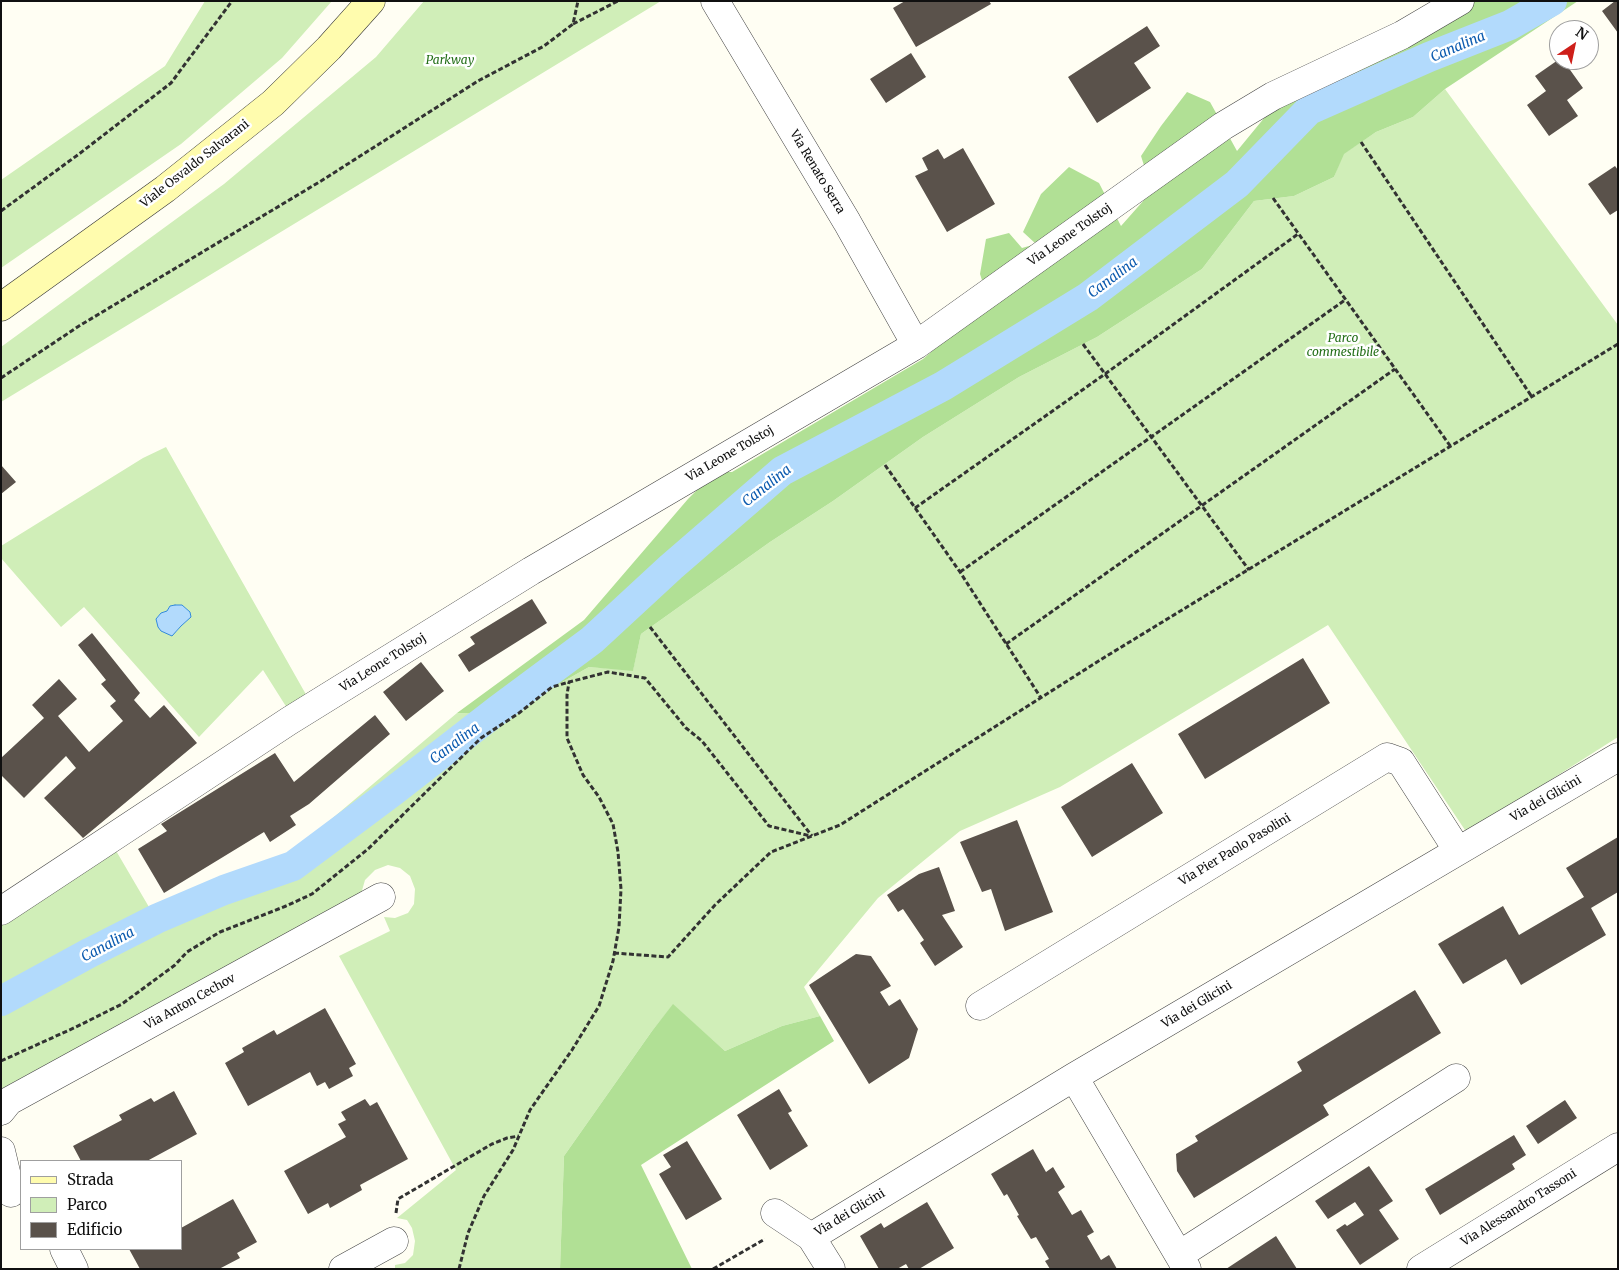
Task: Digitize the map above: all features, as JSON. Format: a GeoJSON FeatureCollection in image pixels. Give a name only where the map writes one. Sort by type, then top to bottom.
{"type":"FeatureCollection","features":[{"type":"Feature","properties":{"kind":"main road","name":"Viale Osvaldo Salvarani"},"geometry":{"type":"LineString","coordinates":[[1,307],[165,189],[273,103],[372,1]]}},
{"type":"Feature","properties":{"kind":"street","name":"Via Renato Serra"},"geometry":{"type":"LineString","coordinates":[[715,1],[847,222],[916,345]]}},
{"type":"Feature","properties":{"kind":"street","name":"Via Leone Tolstoj"},"geometry":{"type":"LineString","coordinates":[[1,911],[289,721],[522,576],[916,345],[1222,126],[1273,96],[1402,35],[1460,1]]}},
{"type":"Feature","properties":{"kind":"street","name":"Via Pier Paolo Pasolini"},"geometry":{"type":"LineString","coordinates":[[980,1006],[1387,756],[1401,762],[1458,851]]}},
{"type":"Feature","properties":{"kind":"street","name":"Via dei Glicini"},"geometry":{"type":"LineString","coordinates":[[831,1269],[793,1225],[1074,1077],[1618,758]]}},
{"type":"Feature","properties":{"kind":"street","name":"Via Anton Cechov"},"geometry":{"type":"LineString","coordinates":[[1,1111],[10,1101],[381,897]]}},
{"type":"Feature","properties":{"kind":"street"},"geometry":{"type":"LineString","coordinates":[[1074,1077],[1183,1262],[1456,1078]]}},
{"type":"Feature","properties":{"kind":"street","name":"Via Alessandro Tassoni"},"geometry":{"type":"LineString","coordinates":[[1421,1269],[1618,1147]]}},
{"type":"Feature","properties":{"kind":"street"},"geometry":{"type":"LineString","coordinates":[[1,1151],[11,1195]]}},
{"type":"Feature","properties":{"kind":"street"},"geometry":{"type":"LineString","coordinates":[[343,1269],[394,1241]]}},
{"type":"Feature","properties":{"kind":"street"},"geometry":{"type":"LineString","coordinates":[[64,1250],[74,1269]]}},
{"type":"Feature","properties":{"kind":"path"},"geometry":{"type":"LineString","coordinates":[[1,211],[171,83],[232,1]]}},
{"type":"Feature","properties":{"kind":"path"},"geometry":{"type":"LineString","coordinates":[[573,24],[578,1]]}},
{"type":"Feature","properties":{"kind":"path"},"geometry":{"type":"LineString","coordinates":[[1,378],[79,326],[321,181],[478,81],[544,46],[573,24],[618,1]]}},
{"type":"Feature","properties":{"kind":"path"},"geometry":{"type":"LineString","coordinates":[[1361,142],[1532,397]]}},
{"type":"Feature","properties":{"kind":"path"},"geometry":{"type":"LineString","coordinates":[[1273,198],[1450,447]]}},
{"type":"Feature","properties":{"kind":"path"},"geometry":{"type":"LineString","coordinates":[[915,508],[1105,374],[1298,234]]}},
{"type":"Feature","properties":{"kind":"path"},"geometry":{"type":"LineString","coordinates":[[960,572],[1345,300]]}},
{"type":"Feature","properties":{"kind":"path"},"geometry":{"type":"LineString","coordinates":[[1083,344],[1249,570]]}},
{"type":"Feature","properties":{"kind":"path"},"geometry":{"type":"LineString","coordinates":[[614,953],[668,957],[716,905],[771,852],[840,825],[1041,698],[1618,344]]}},
{"type":"Feature","properties":{"kind":"path"},"geometry":{"type":"LineString","coordinates":[[1006,644],[1395,370]]}},
{"type":"Feature","properties":{"kind":"path"},"geometry":{"type":"LineString","coordinates":[[885,465],[960,572],[1041,698]]}},
{"type":"Feature","properties":{"kind":"path"},"geometry":{"type":"LineString","coordinates":[[650,627],[813,836]]}},
{"type":"Feature","properties":{"kind":"path"},"geometry":{"type":"LineString","coordinates":[[1,1061],[122,1004],[175,965],[187,952],[220,932],[312,894],[368,849],[481,738],[519,713],[552,687],[569,682],[608,672],[645,678],[686,728],[702,741],[769,826],[813,836]]}},
{"type":"Feature","properties":{"kind":"path"},"geometry":{"type":"LineString","coordinates":[[459,1269],[468,1233],[484,1196],[513,1150],[530,1110],[572,1050],[599,1006],[614,953],[619,927],[621,888],[613,824],[599,797],[583,776],[567,738],[567,695],[569,682]]}},
{"type":"Feature","properties":{"kind":"path"},"geometry":{"type":"LineString","coordinates":[[394,1241],[398,1199],[492,1144],[519,1136]]}},
{"type":"Feature","properties":{"kind":"path"},"geometry":{"type":"LineString","coordinates":[[713,1269],[793,1225]]}},
{"type":"Feature","properties":{"kind":"green space"},"geometry":{"type":"Polygon","coordinates":[[[205,1],[332,1],[282,58],[181,144],[1,268],[1,180],[165,66],[205,1]]]}},
{"type":"Feature","properties":{"kind":"green space","name":"Parkway"},"geometry":{"type":"Polygon","coordinates":[[[424,1],[661,1],[1,402],[1,347],[224,184],[376,57],[424,1]]]}},
{"type":"Feature","properties":{"kind":"green space"},"geometry":{"type":"Polygon","coordinates":[[[1461,1],[1578,1],[1445,89],[1413,117],[1376,132],[1344,154],[1334,177],[1294,196],[1254,201],[1202,269],[1097,337],[1019,377],[923,437],[833,501],[770,542],[641,634],[633,671],[589,667],[504,715],[457,713],[584,620],[688,499],[715,472],[732,472],[923,359],[989,302],[980,274],[986,239],[1009,233],[1022,248],[1036,244],[1023,232],[1041,194],[1069,167],[1099,183],[1121,226],[1152,191],[1141,156],[1187,92],[1210,102],[1237,151],[1274,106],[1461,1]]]}},
{"type":"Feature","properties":{"kind":"green space","name":"Parco commestibile"},"geometry":{"type":"Polygon","coordinates":[[[1445,89],[1618,325],[1618,737],[1467,833],[1328,625],[1060,787],[960,831],[878,898],[804,987],[820,1016],[782,1026],[725,1051],[673,1005],[652,1031],[564,1156],[560,1269],[395,1269],[395,1265],[405,1263],[413,1255],[415,1241],[412,1228],[407,1220],[397,1218],[456,1170],[339,956],[390,931],[384,917],[395,918],[408,913],[414,904],[415,889],[410,876],[400,868],[388,865],[375,870],[365,880],[361,894],[343,905],[1,1089],[1,924],[115,849],[156,919],[289,855],[457,713],[504,715],[589,667],[633,670],[641,634],[770,542],[833,501],[923,437],[1019,377],[1097,337],[1202,269],[1254,201],[1294,196],[1334,177],[1343,154],[1376,132],[1413,117],[1445,89]]]}},
{"type":"Feature","properties":{"kind":"green space"},"geometry":{"type":"Polygon","coordinates":[[[166,447],[308,698],[287,708],[263,670],[199,737],[84,607],[61,627],[1,558],[1,546],[143,458],[166,447]],[[182,605],[170,606],[167,611],[161,613],[156,619],[158,627],[176,632],[191,617],[190,612],[182,605]]]}},
{"type":"Feature","properties":{"kind":"green space"},"geometry":{"type":"Polygon","coordinates":[[[673,1004],[725,1051],[782,1026],[820,1016],[834,1041],[641,1165],[692,1269],[560,1269],[564,1156],[673,1004]]]}},
{"type":"Feature","properties":{"kind":"water"},"geometry":{"type":"Polygon","coordinates":[[[182,605],[190,612],[191,617],[172,636],[161,631],[156,619],[161,613],[167,611],[170,606],[182,605]]]}},
{"type":"Feature","properties":{"kind":"building"},"geometry":{"type":"Polygon","coordinates":[[[905,1],[989,1],[991,4],[916,47],[893,8],[905,1]]]}},
{"type":"Feature","properties":{"kind":"building"},"geometry":{"type":"Polygon","coordinates":[[[1615,1],[1618,1],[1618,33],[1602,11],[1615,1]]]}},
{"type":"Feature","properties":{"kind":"building"},"geometry":{"type":"Polygon","coordinates":[[[1147,26],[1160,46],[1134,63],[1151,88],[1097,123],[1068,77],[1147,26]]]}},
{"type":"Feature","properties":{"kind":"building"},"geometry":{"type":"Polygon","coordinates":[[[911,53],[926,77],[886,103],[870,79],[911,53]]]}},
{"type":"Feature","properties":{"kind":"building"},"geometry":{"type":"Polygon","coordinates":[[[1549,66],[1549,70],[1570,70],[1583,88],[1567,100],[1578,116],[1549,136],[1527,105],[1546,91],[1535,76],[1549,66]]]}},
{"type":"Feature","properties":{"kind":"building"},"geometry":{"type":"Polygon","coordinates":[[[963,148],[995,204],[947,232],[915,176],[928,170],[922,158],[938,149],[944,159],[963,148]]]}},
{"type":"Feature","properties":{"kind":"building"},"geometry":{"type":"Polygon","coordinates":[[[1615,166],[1618,170],[1618,210],[1610,215],[1588,184],[1615,166]]]}},
{"type":"Feature","properties":{"kind":"building"},"geometry":{"type":"Polygon","coordinates":[[[1,465],[16,482],[1,494],[1,465]]]}},
{"type":"Feature","properties":{"kind":"building"},"geometry":{"type":"Polygon","coordinates":[[[532,599],[547,623],[469,672],[458,655],[475,644],[470,637],[532,599]]]}},
{"type":"Feature","properties":{"kind":"building"},"geometry":{"type":"Polygon","coordinates":[[[92,633],[140,693],[134,700],[150,718],[164,705],[197,743],[83,838],[44,798],[76,768],[66,756],[24,798],[1,775],[1,758],[44,718],[32,705],[59,679],[77,699],[58,716],[89,752],[123,721],[110,706],[116,701],[101,684],[106,680],[78,645],[92,633]]]}},
{"type":"Feature","properties":{"kind":"building"},"geometry":{"type":"Polygon","coordinates":[[[1303,658],[1330,703],[1205,779],[1178,734],[1303,658]]]}},
{"type":"Feature","properties":{"kind":"building"},"geometry":{"type":"Polygon","coordinates":[[[421,662],[444,691],[406,721],[383,692],[421,662]]]}},
{"type":"Feature","properties":{"kind":"building"},"geometry":{"type":"Polygon","coordinates":[[[375,715],[390,734],[309,804],[290,816],[296,825],[270,842],[264,832],[164,893],[138,849],[167,831],[161,824],[275,753],[294,782],[375,715]]]}},
{"type":"Feature","properties":{"kind":"building"},"geometry":{"type":"Polygon","coordinates":[[[1132,763],[1163,813],[1092,857],[1061,807],[1132,763]]]}},
{"type":"Feature","properties":{"kind":"building"},"geometry":{"type":"Polygon","coordinates":[[[1017,820],[1053,912],[1005,931],[991,889],[982,892],[960,842],[1017,820]]]}},
{"type":"Feature","properties":{"kind":"building"},"geometry":{"type":"Polygon","coordinates":[[[1618,837],[1618,892],[1591,908],[1606,935],[1521,985],[1506,959],[1463,984],[1438,944],[1503,906],[1519,935],[1584,897],[1566,868],[1618,837]]]}},
{"type":"Feature","properties":{"kind":"building"},"geometry":{"type":"Polygon","coordinates":[[[939,867],[955,911],[942,915],[963,947],[935,966],[920,943],[924,940],[903,909],[898,912],[887,895],[919,874],[939,867]]]}},
{"type":"Feature","properties":{"kind":"building"},"geometry":{"type":"Polygon","coordinates":[[[856,954],[871,956],[891,986],[880,992],[889,1006],[900,999],[918,1029],[909,1058],[869,1084],[809,985],[856,954]]]}},
{"type":"Feature","properties":{"kind":"building"},"geometry":{"type":"Polygon","coordinates":[[[1415,990],[1441,1033],[1323,1105],[1329,1115],[1194,1198],[1177,1171],[1176,1154],[1198,1141],[1195,1136],[1302,1071],[1297,1062],[1415,990]]]}},
{"type":"Feature","properties":{"kind":"building"},"geometry":{"type":"Polygon","coordinates":[[[325,1008],[356,1064],[349,1068],[353,1076],[329,1089],[325,1082],[317,1086],[310,1072],[248,1106],[225,1063],[244,1052],[242,1048],[274,1030],[277,1035],[325,1008]]]}},
{"type":"Feature","properties":{"kind":"building"},"geometry":{"type":"Polygon","coordinates":[[[779,1089],[792,1111],[788,1113],[808,1146],[770,1170],[737,1115],[779,1089]]]}},
{"type":"Feature","properties":{"kind":"building"},"geometry":{"type":"Polygon","coordinates":[[[174,1091],[197,1134],[149,1160],[80,1160],[73,1146],[122,1120],[119,1115],[151,1098],[154,1102],[174,1091]]]}},
{"type":"Feature","properties":{"kind":"building"},"geometry":{"type":"Polygon","coordinates":[[[365,1099],[370,1106],[377,1102],[408,1159],[360,1185],[362,1190],[330,1208],[328,1203],[308,1214],[284,1171],[346,1137],[338,1124],[346,1120],[341,1112],[365,1099]]]}},
{"type":"Feature","properties":{"kind":"building"},"geometry":{"type":"Polygon","coordinates":[[[1565,1100],[1577,1118],[1538,1144],[1526,1126],[1565,1100]]]}},
{"type":"Feature","properties":{"kind":"building"},"geometry":{"type":"Polygon","coordinates":[[[1514,1135],[1526,1155],[1512,1164],[1515,1169],[1440,1215],[1425,1189],[1514,1135]]]}},
{"type":"Feature","properties":{"kind":"building"},"geometry":{"type":"Polygon","coordinates":[[[687,1141],[722,1199],[686,1220],[659,1174],[671,1167],[663,1155],[687,1141]]]}},
{"type":"Feature","properties":{"kind":"building"},"geometry":{"type":"Polygon","coordinates":[[[1033,1149],[1046,1172],[1053,1167],[1065,1187],[1058,1192],[1072,1215],[1081,1210],[1094,1232],[1087,1236],[1101,1260],[1109,1255],[1117,1269],[1050,1269],[1045,1261],[1049,1259],[1036,1237],[1031,1239],[1017,1216],[1019,1215],[1007,1194],[1004,1196],[991,1174],[1033,1149]]]}},
{"type":"Feature","properties":{"kind":"building"},"geometry":{"type":"Polygon","coordinates":[[[1369,1166],[1393,1201],[1379,1210],[1399,1239],[1360,1265],[1336,1230],[1345,1224],[1347,1226],[1364,1215],[1355,1202],[1328,1219],[1315,1201],[1369,1166]]]}},
{"type":"Feature","properties":{"kind":"building"},"geometry":{"type":"Polygon","coordinates":[[[233,1199],[257,1242],[237,1253],[240,1258],[219,1269],[140,1269],[130,1250],[182,1250],[182,1227],[233,1199]]]}},
{"type":"Feature","properties":{"kind":"building"},"geometry":{"type":"Polygon","coordinates":[[[927,1202],[954,1248],[919,1269],[909,1269],[906,1264],[897,1269],[879,1269],[860,1236],[881,1223],[884,1228],[927,1202]]]}},
{"type":"Feature","properties":{"kind":"building"},"geometry":{"type":"Polygon","coordinates":[[[1276,1236],[1297,1269],[1226,1269],[1276,1236]]]}},
{"type":"Feature","properties":{"kind":"waterway","name":"Canalina"},"geometry":{"type":"LineString","coordinates":[[1,1001],[156,919],[224,890],[293,866],[592,640],[671,567],[782,471],[943,386],[1088,297],[1237,184],[1309,110],[1429,57],[1510,25],[1552,1]]}}]}
